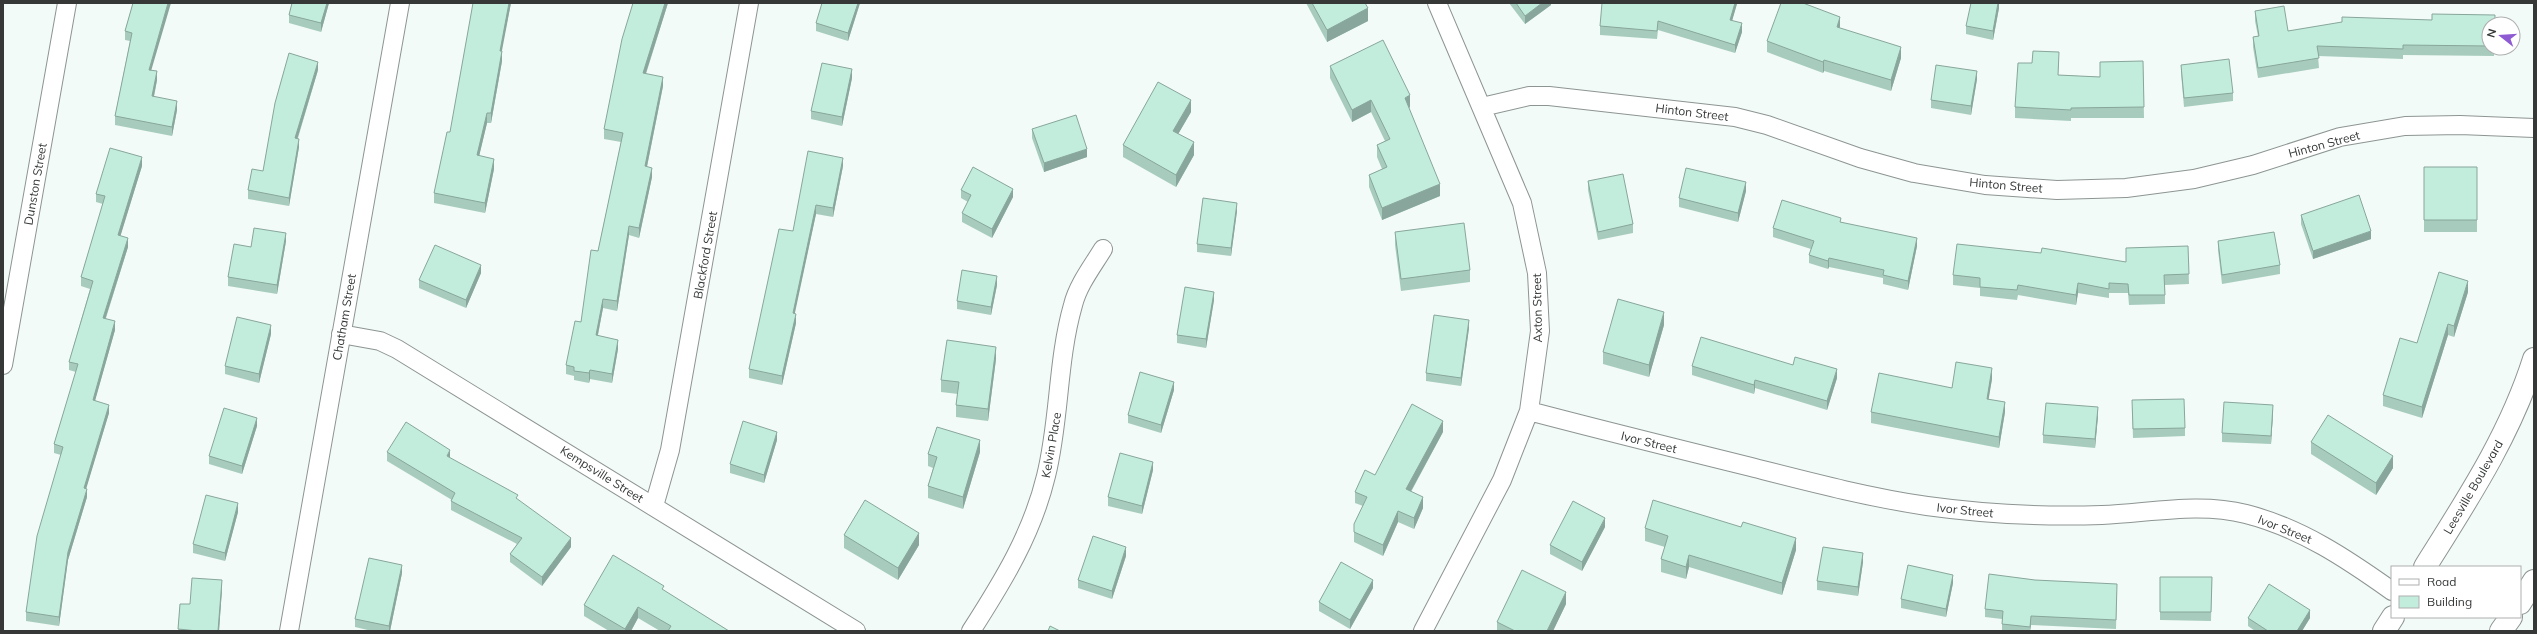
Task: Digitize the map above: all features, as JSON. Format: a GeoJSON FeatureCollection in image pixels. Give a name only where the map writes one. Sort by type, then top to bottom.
{"type":"FeatureCollection","features":[{"type":"Feature","properties":{"kind":"main road","name":"Leesville Boulevard"},"geometry":{"type":"LineString","coordinates":[[2426,566],[2486,469],[2510,422],[2534,359]]}},
{"type":"Feature","properties":{"kind":"main road"},"geometry":{"type":"LineString","coordinates":[[2521,601],[2534,581]]}},
{"type":"Feature","properties":{"kind":"main road"},"geometry":{"type":"LineString","coordinates":[[2384,631],[2393,618]]}},
{"type":"Feature","properties":{"kind":"main road"},"geometry":{"type":"LineString","coordinates":[[2501,631],[2510,618]]}},
{"type":"Feature","properties":{"kind":"street","name":"Dunston Street"},"geometry":{"type":"LineString","coordinates":[[3,365],[67,3]]}},
{"type":"Feature","properties":{"kind":"street","name":"Chatham Street"},"geometry":{"type":"LineString","coordinates":[[289,631],[400,3]]}},
{"type":"Feature","properties":{"kind":"street","name":"Blackford Street"},"geometry":{"type":"LineString","coordinates":[[654,506],[670,450],[749,3]]}},
{"type":"Feature","properties":{"kind":"street","name":"Axton Street"},"geometry":{"type":"LineString","coordinates":[[1424,631],[1502,480],[1529,411],[1540,331],[1537,273],[1522,203],[1436,3]]}},
{"type":"Feature","properties":{"kind":"street","name":"Hinton Street"},"geometry":{"type":"LineString","coordinates":[[1482,107],[1529,96],[1549,96],[1707,112],[1767,125],[1860,158],[1914,173],[1985,185],[2057,190],[2126,188],[2194,179],[2253,165],[2340,138],[2405,126],[2460,124],[2534,128]]}},
{"type":"Feature","properties":{"kind":"street","name":"Kelvin Place"},"geometry":{"type":"LineString","coordinates":[[971,631],[1010,570],[1036,508],[1054,437],[1067,335],[1073,305],[1079,289],[1103,249]]}},
{"type":"Feature","properties":{"kind":"street","name":"Kempsville Street"},"geometry":{"type":"LineString","coordinates":[[341,334],[380,341],[397,349],[856,631]]}},
{"type":"Feature","properties":{"kind":"street","name":"Ivor Street"},"geometry":{"type":"LineString","coordinates":[[1529,411],[1825,486],[1925,506],[2038,515],[2103,515],[2198,509],[2245,514],[2280,524],[2316,542],[2345,558],[2391,591]]}},
{"type":"Feature","properties":{"kind":"building"},"geometry":{"type":"Polygon","coordinates":[[[133,3],[168,3],[149,70],[157,71],[152,96],[177,101],[172,127],[115,116],[132,33],[125,31],[133,3]]]}},
{"type":"Feature","properties":{"kind":"building"},"geometry":{"type":"Polygon","coordinates":[[[292,3],[327,3],[321,23],[289,15],[292,3]]]}},
{"type":"Feature","properties":{"kind":"building"},"geometry":{"type":"Polygon","coordinates":[[[473,3],[509,3],[491,113],[487,113],[477,155],[494,159],[485,203],[434,193],[447,132],[450,132],[473,3]]]}},
{"type":"Feature","properties":{"kind":"building"},"geometry":{"type":"Polygon","coordinates":[[[633,3],[665,3],[643,73],[663,77],[645,166],[652,168],[639,228],[629,226],[617,301],[603,299],[596,335],[618,340],[612,374],[590,370],[589,373],[574,371],[574,367],[566,365],[575,321],[581,322],[591,250],[598,251],[623,133],[604,129],[622,39],[633,3]]]}},
{"type":"Feature","properties":{"kind":"building"},"geometry":{"type":"Polygon","coordinates":[[[822,3],[858,3],[848,33],[816,23],[822,3]]]}},
{"type":"Feature","properties":{"kind":"building"},"geometry":{"type":"Polygon","coordinates":[[[1312,3],[1365,3],[1368,8],[1327,30],[1312,3]]]}},
{"type":"Feature","properties":{"kind":"building"},"geometry":{"type":"Polygon","coordinates":[[[1516,3],[1542,3],[1525,16],[1516,3]]]}},
{"type":"Feature","properties":{"kind":"building"},"geometry":{"type":"Polygon","coordinates":[[[1602,3],[1735,3],[1730,20],[1742,23],[1735,45],[1658,21],[1657,31],[1600,26],[1602,3]]]}},
{"type":"Feature","properties":{"kind":"building"},"geometry":{"type":"Polygon","coordinates":[[[1781,3],[1803,3],[1840,17],[1837,27],[1901,47],[1891,80],[1824,60],[1823,62],[1767,41],[1781,3]]]}},
{"type":"Feature","properties":{"kind":"building"},"geometry":{"type":"Polygon","coordinates":[[[1971,3],[1998,3],[1993,31],[1966,26],[1971,3]]]}},
{"type":"Feature","properties":{"kind":"building"},"geometry":{"type":"Polygon","coordinates":[[[2284,6],[2288,31],[2342,22],[2342,17],[2432,20],[2432,14],[2495,16],[2481,16],[2481,46],[2403,45],[2403,49],[2317,46],[2319,58],[2258,68],[2253,37],[2259,36],[2255,11],[2284,6]]]}},
{"type":"Feature","properties":{"kind":"building"},"geometry":{"type":"Polygon","coordinates":[[[1383,40],[1410,95],[1405,98],[1440,184],[1382,208],[1369,175],[1387,167],[1377,145],[1390,139],[1371,100],[1352,110],[1330,66],[1383,40]]]}},
{"type":"Feature","properties":{"kind":"building"},"geometry":{"type":"Polygon","coordinates":[[[2033,51],[2059,52],[2058,75],[2100,77],[2100,62],[2143,61],[2144,107],[2071,108],[2071,110],[2015,107],[2018,63],[2032,63],[2033,51]]]}},
{"type":"Feature","properties":{"kind":"building"},"geometry":{"type":"Polygon","coordinates":[[[289,53],[318,62],[295,138],[299,139],[289,198],[248,190],[252,169],[263,171],[275,103],[289,53]]]}},
{"type":"Feature","properties":{"kind":"building"},"geometry":{"type":"Polygon","coordinates":[[[2229,59],[2233,93],[2184,98],[2181,65],[2229,59]]]}},
{"type":"Feature","properties":{"kind":"building"},"geometry":{"type":"Polygon","coordinates":[[[822,63],[852,69],[842,117],[811,111],[822,63]]]}},
{"type":"Feature","properties":{"kind":"building"},"geometry":{"type":"Polygon","coordinates":[[[1936,65],[1977,71],[1971,106],[1931,100],[1936,65]]]}},
{"type":"Feature","properties":{"kind":"building"},"geometry":{"type":"Polygon","coordinates":[[[1158,82],[1191,100],[1173,131],[1194,142],[1176,175],[1123,145],[1158,82]]]}},
{"type":"Feature","properties":{"kind":"building"},"geometry":{"type":"Polygon","coordinates":[[[1076,115],[1087,149],[1044,163],[1032,129],[1076,115]]]}},
{"type":"Feature","properties":{"kind":"building"},"geometry":{"type":"Polygon","coordinates":[[[110,148],[142,157],[118,235],[128,238],[103,318],[115,321],[93,400],[109,405],[84,488],[87,489],[68,552],[59,617],[26,612],[37,536],[63,447],[54,444],[78,364],[69,362],[93,281],[81,277],[105,196],[96,194],[110,148]]]}},
{"type":"Feature","properties":{"kind":"building"},"geometry":{"type":"Polygon","coordinates":[[[808,151],[843,158],[833,208],[816,205],[793,313],[796,314],[782,376],[749,369],[779,229],[793,231],[808,151]]]}},
{"type":"Feature","properties":{"kind":"building"},"geometry":{"type":"Polygon","coordinates":[[[973,167],[1013,189],[992,229],[962,213],[971,195],[961,190],[973,167]]]}},
{"type":"Feature","properties":{"kind":"building"},"geometry":{"type":"Polygon","coordinates":[[[2424,167],[2477,167],[2477,220],[2424,220],[2424,167]]]}},
{"type":"Feature","properties":{"kind":"building"},"geometry":{"type":"Polygon","coordinates":[[[1686,168],[1746,182],[1738,213],[1679,198],[1686,168]]]}},
{"type":"Feature","properties":{"kind":"building"},"geometry":{"type":"Polygon","coordinates":[[[1623,174],[1633,224],[1598,232],[1588,181],[1623,174]]]}},
{"type":"Feature","properties":{"kind":"building"},"geometry":{"type":"Polygon","coordinates":[[[2359,195],[2371,231],[2313,251],[2301,215],[2359,195]]]}},
{"type":"Feature","properties":{"kind":"building"},"geometry":{"type":"Polygon","coordinates":[[[1203,198],[1237,203],[1231,248],[1197,244],[1203,198]]]}},
{"type":"Feature","properties":{"kind":"building"},"geometry":{"type":"Polygon","coordinates":[[[1782,200],[1841,218],[1840,222],[1917,238],[1908,281],[1883,275],[1884,270],[1829,258],[1828,261],[1809,255],[1814,241],[1773,228],[1782,200]]]}},
{"type":"Feature","properties":{"kind":"building"},"geometry":{"type":"Polygon","coordinates":[[[1464,223],[1470,270],[1401,279],[1395,232],[1464,223]]]}},
{"type":"Feature","properties":{"kind":"building"},"geometry":{"type":"Polygon","coordinates":[[[254,228],[286,233],[277,285],[228,277],[234,244],[251,247],[254,228]]]}},
{"type":"Feature","properties":{"kind":"building"},"geometry":{"type":"Polygon","coordinates":[[[2274,232],[2280,265],[2222,275],[2218,241],[2274,232]]]}},
{"type":"Feature","properties":{"kind":"building"},"geometry":{"type":"Polygon","coordinates":[[[1957,244],[2041,253],[2042,248],[2126,262],[2126,248],[2188,246],[2189,274],[2164,275],[2165,295],[2129,295],[2128,284],[2109,283],[2109,289],[2078,283],[2076,295],[2018,285],[2017,290],[1980,287],[1980,278],[1953,275],[1957,244]]]}},
{"type":"Feature","properties":{"kind":"building"},"geometry":{"type":"Polygon","coordinates":[[[435,245],[481,265],[466,300],[419,280],[435,245]]]}},
{"type":"Feature","properties":{"kind":"building"},"geometry":{"type":"Polygon","coordinates":[[[962,270],[997,276],[991,307],[957,301],[962,270]]]}},
{"type":"Feature","properties":{"kind":"building"},"geometry":{"type":"Polygon","coordinates":[[[2439,272],[2468,281],[2454,326],[2448,324],[2422,407],[2383,395],[2400,338],[2417,343],[2439,272]]]}},
{"type":"Feature","properties":{"kind":"building"},"geometry":{"type":"Polygon","coordinates":[[[1185,287],[1214,292],[1206,339],[1177,335],[1185,287]]]}},
{"type":"Feature","properties":{"kind":"building"},"geometry":{"type":"Polygon","coordinates":[[[1618,299],[1664,312],[1649,365],[1603,352],[1618,299]]]}},
{"type":"Feature","properties":{"kind":"building"},"geometry":{"type":"Polygon","coordinates":[[[1434,315],[1469,320],[1461,378],[1426,373],[1434,315]]]}},
{"type":"Feature","properties":{"kind":"building"},"geometry":{"type":"Polygon","coordinates":[[[237,317],[271,325],[259,374],[225,366],[237,317]]]}},
{"type":"Feature","properties":{"kind":"building"},"geometry":{"type":"Polygon","coordinates":[[[1701,337],[1793,365],[1795,357],[1837,369],[1827,401],[1755,380],[1754,385],[1692,366],[1701,337]]]}},
{"type":"Feature","properties":{"kind":"building"},"geometry":{"type":"Polygon","coordinates":[[[947,340],[996,347],[988,409],[956,405],[959,382],[941,380],[947,340]]]}},
{"type":"Feature","properties":{"kind":"building"},"geometry":{"type":"Polygon","coordinates":[[[1956,362],[1992,368],[1987,399],[2005,402],[1999,437],[1871,412],[1879,373],[1952,388],[1956,362]]]}},
{"type":"Feature","properties":{"kind":"building"},"geometry":{"type":"Polygon","coordinates":[[[1140,372],[1174,382],[1161,425],[1128,415],[1140,372]]]}},
{"type":"Feature","properties":{"kind":"building"},"geometry":{"type":"Polygon","coordinates":[[[2184,399],[2185,428],[2133,429],[2132,400],[2184,399]]]}},
{"type":"Feature","properties":{"kind":"building"},"geometry":{"type":"Polygon","coordinates":[[[2224,402],[2273,405],[2271,436],[2222,433],[2224,402]]]}},
{"type":"Feature","properties":{"kind":"building"},"geometry":{"type":"Polygon","coordinates":[[[2046,403],[2098,407],[2095,439],[2043,435],[2046,403]]]}},
{"type":"Feature","properties":{"kind":"building"},"geometry":{"type":"Polygon","coordinates":[[[1412,404],[1443,421],[1406,489],[1423,497],[1414,518],[1398,511],[1383,545],[1354,532],[1354,524],[1367,497],[1355,492],[1365,470],[1375,475],[1412,404]]]}},
{"type":"Feature","properties":{"kind":"building"},"geometry":{"type":"Polygon","coordinates":[[[224,408],[257,418],[242,466],[209,456],[224,408]]]}},
{"type":"Feature","properties":{"kind":"building"},"geometry":{"type":"Polygon","coordinates":[[[2328,415],[2393,456],[2376,483],[2311,442],[2328,415]]]}},
{"type":"Feature","properties":{"kind":"building"},"geometry":{"type":"Polygon","coordinates":[[[743,421],[777,432],[764,475],[730,464],[743,421]]]}},
{"type":"Feature","properties":{"kind":"building"},"geometry":{"type":"Polygon","coordinates":[[[406,422],[450,450],[447,456],[518,495],[516,498],[571,538],[542,577],[510,554],[522,538],[451,501],[455,493],[387,452],[406,422]]]}},
{"type":"Feature","properties":{"kind":"building"},"geometry":{"type":"Polygon","coordinates":[[[937,427],[980,440],[963,497],[928,486],[937,457],[928,454],[937,427]]]}},
{"type":"Feature","properties":{"kind":"building"},"geometry":{"type":"Polygon","coordinates":[[[1120,453],[1153,462],[1142,506],[1108,497],[1120,453]]]}},
{"type":"Feature","properties":{"kind":"building"},"geometry":{"type":"Polygon","coordinates":[[[206,495],[238,503],[225,553],[193,544],[206,495]]]}},
{"type":"Feature","properties":{"kind":"building"},"geometry":{"type":"Polygon","coordinates":[[[865,500],[919,533],[898,568],[844,535],[865,500]]]}},
{"type":"Feature","properties":{"kind":"building"},"geometry":{"type":"Polygon","coordinates":[[[1653,500],[1741,527],[1743,522],[1796,538],[1782,583],[1689,555],[1686,567],[1661,559],[1668,536],[1645,528],[1653,500]]]}},
{"type":"Feature","properties":{"kind":"building"},"geometry":{"type":"Polygon","coordinates":[[[1573,501],[1605,518],[1582,562],[1550,545],[1573,501]]]}},
{"type":"Feature","properties":{"kind":"building"},"geometry":{"type":"Polygon","coordinates":[[[1093,536],[1126,547],[1112,591],[1078,580],[1093,536]]]}},
{"type":"Feature","properties":{"kind":"building"},"geometry":{"type":"Polygon","coordinates":[[[1823,547],[1863,553],[1858,587],[1817,581],[1823,547]]]}},
{"type":"Feature","properties":{"kind":"building"},"geometry":{"type":"Polygon","coordinates":[[[613,555],[664,586],[662,589],[729,631],[668,631],[671,626],[638,607],[625,629],[584,605],[613,555]]]}},
{"type":"Feature","properties":{"kind":"building"},"geometry":{"type":"Polygon","coordinates":[[[369,558],[402,565],[389,626],[355,619],[369,558]]]}},
{"type":"Feature","properties":{"kind":"building"},"geometry":{"type":"Polygon","coordinates":[[[1341,562],[1373,580],[1350,620],[1319,602],[1341,562]]]}},
{"type":"Feature","properties":{"kind":"building"},"geometry":{"type":"Polygon","coordinates":[[[1908,565],[1953,575],[1946,609],[1901,599],[1908,565]]]}},
{"type":"Feature","properties":{"kind":"building"},"geometry":{"type":"Polygon","coordinates":[[[1522,570],[1566,592],[1547,631],[1515,631],[1497,622],[1522,570]]]}},
{"type":"Feature","properties":{"kind":"building"},"geometry":{"type":"Polygon","coordinates":[[[1989,574],[2035,580],[2117,584],[2116,620],[2031,616],[2030,627],[2002,624],[2003,611],[1985,609],[1989,574]]]}},
{"type":"Feature","properties":{"kind":"building"},"geometry":{"type":"Polygon","coordinates":[[[2160,577],[2212,577],[2211,612],[2160,612],[2160,577]]]}},
{"type":"Feature","properties":{"kind":"building"},"geometry":{"type":"Polygon","coordinates":[[[192,578],[222,580],[218,631],[178,629],[180,604],[190,604],[192,578]]]}},
{"type":"Feature","properties":{"kind":"building"},"geometry":{"type":"Polygon","coordinates":[[[2269,584],[2310,610],[2297,631],[2268,631],[2248,618],[2269,584]]]}},
{"type":"Feature","properties":{"kind":"building"},"geometry":{"type":"Polygon","coordinates":[[[1050,626],[1060,631],[1048,631],[1050,626]]]}}]}
